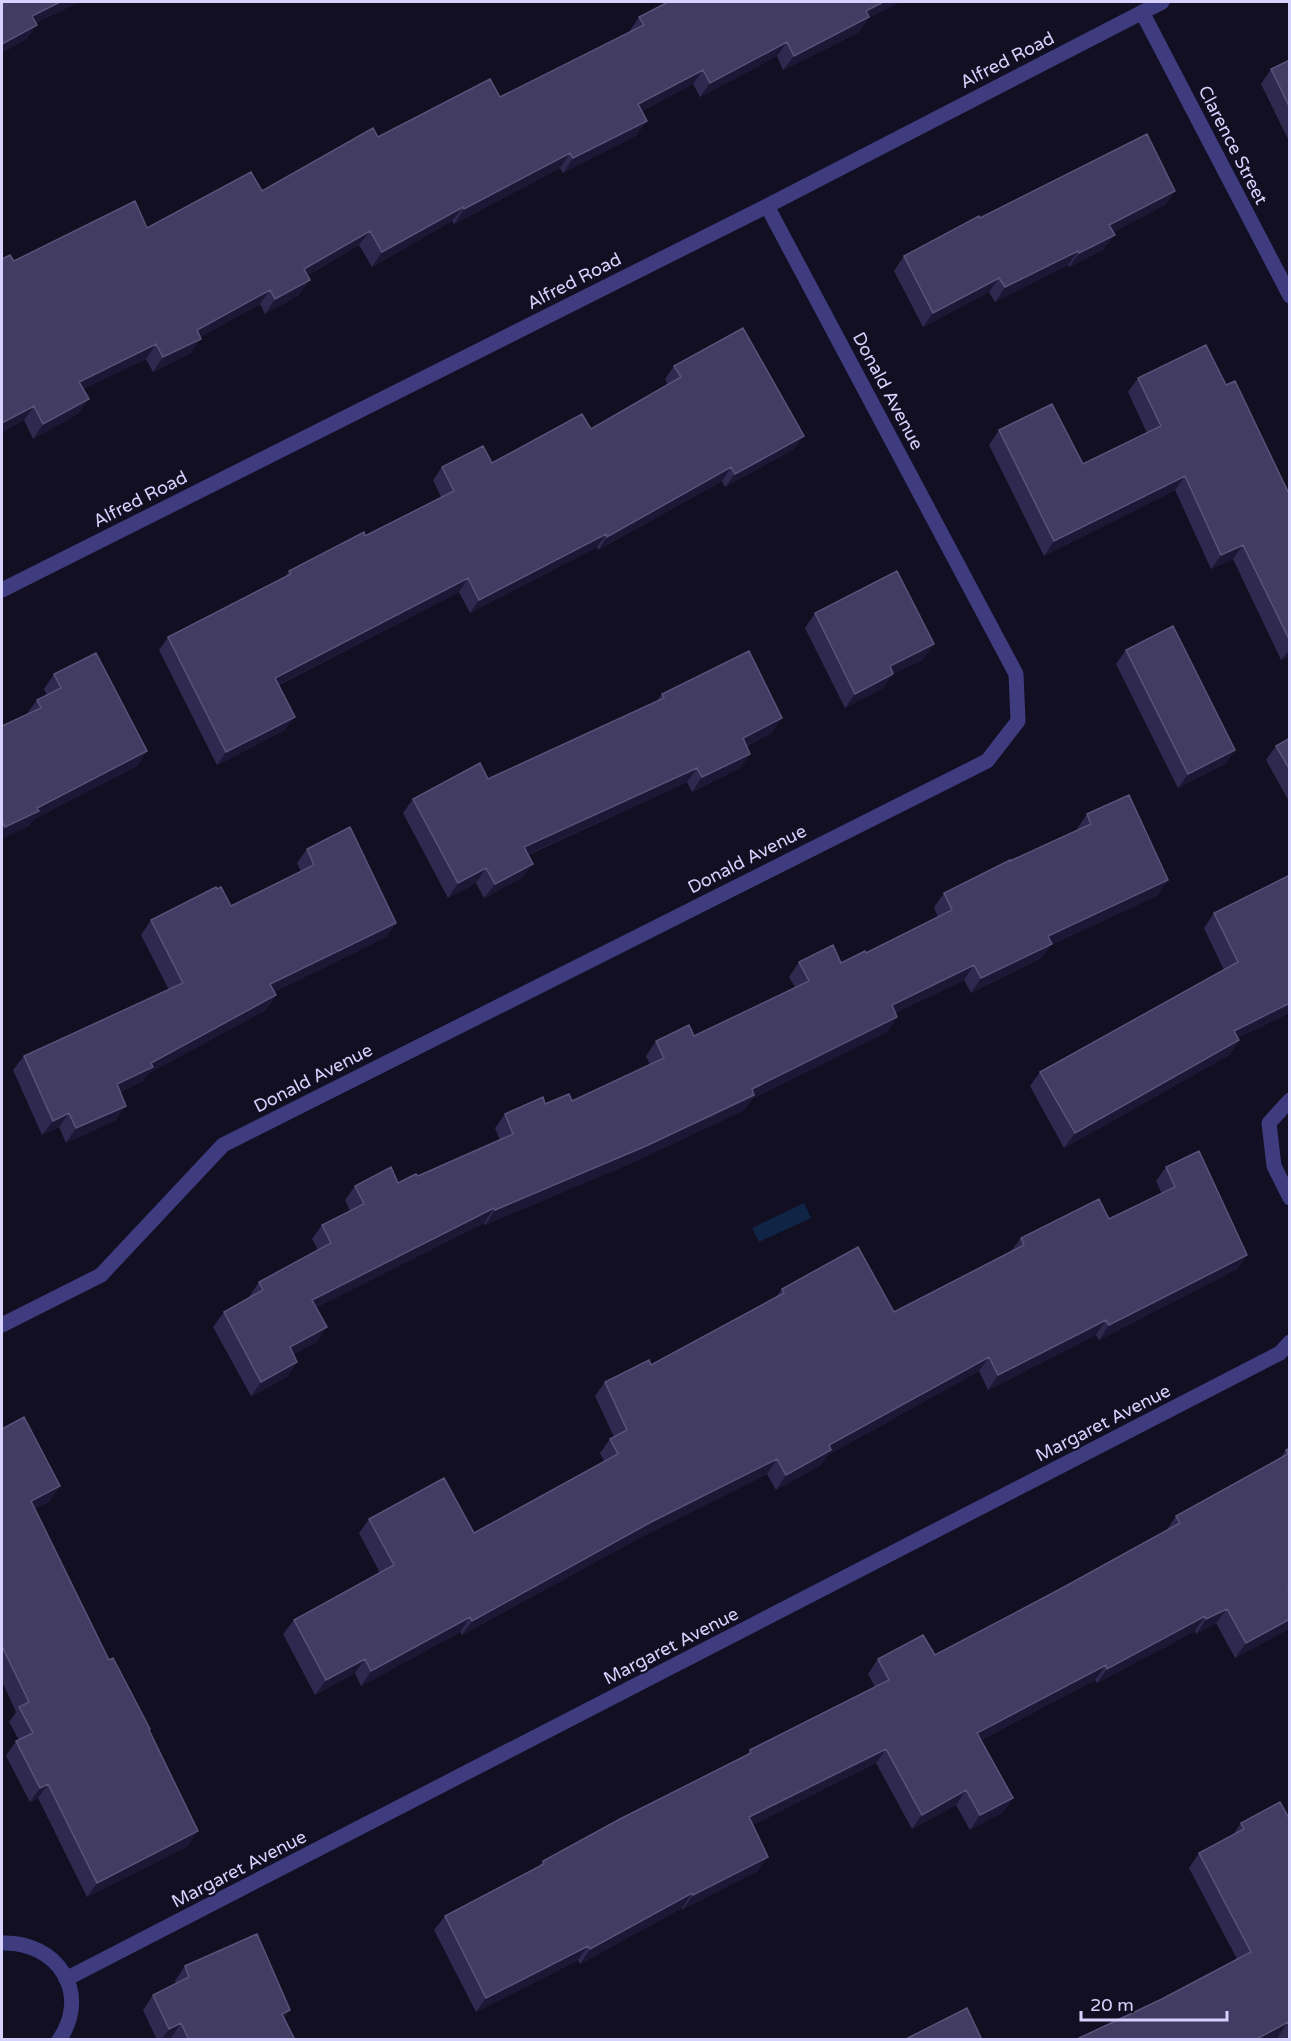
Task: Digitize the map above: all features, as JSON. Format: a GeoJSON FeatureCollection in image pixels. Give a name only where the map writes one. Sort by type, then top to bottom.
{"type":"FeatureCollection","features":[{"type":"Feature","properties":{"kind":"street","name":"Alfred Road"},"geometry":{"type":"LineString","coordinates":[[2,590],[767,206],[1162,2]]}},
{"type":"Feature","properties":{"kind":"street","name":"Clarence Street"},"geometry":{"type":"LineString","coordinates":[[1142,12],[1290,296]]}},
{"type":"Feature","properties":{"kind":"street","name":"Donald Avenue"},"geometry":{"type":"LineString","coordinates":[[2,1325],[101,1275],[223,1145],[987,760],[1018,721],[1016,674],[767,206]]}},
{"type":"Feature","properties":{"kind":"street"},"geometry":{"type":"LineString","coordinates":[[1290,1100],[1269,1123],[1274,1166],[1290,1198]]}},
{"type":"Feature","properties":{"kind":"street","name":"Margaret Avenue"},"geometry":{"type":"LineString","coordinates":[[66,1980],[1280,1353],[1290,1342]]}},
{"type":"Feature","properties":{"kind":"street"},"geometry":{"type":"LineString","coordinates":[[2,1943],[19,1942],[48,1954],[60,1968],[71,1998],[70,2014],[58,2040]]}},
{"type":"Feature","properties":{"kind":"water"},"geometry":{"type":"Polygon","coordinates":[[[804,1203],[811,1218],[759,1242],[752,1228],[804,1203]]]}},
{"type":"Feature","properties":{"kind":"building"},"geometry":{"type":"Polygon","coordinates":[[[2,2],[60,2],[32,16],[37,25],[2,44],[2,2]]]}},
{"type":"Feature","properties":{"kind":"building"},"geometry":{"type":"Polygon","coordinates":[[[668,2],[883,2],[866,11],[869,17],[794,56],[787,42],[710,83],[703,70],[638,104],[647,121],[573,158],[570,153],[464,209],[463,207],[382,252],[370,231],[304,269],[310,280],[275,299],[270,290],[197,330],[201,339],[163,357],[156,344],[79,382],[89,399],[43,424],[34,406],[2,423],[2,259],[10,255],[14,261],[135,201],[147,228],[251,172],[262,191],[373,128],[378,137],[490,79],[500,97],[644,25],[639,17],[668,2]]]}},
{"type":"Feature","properties":{"kind":"building"},"geometry":{"type":"Polygon","coordinates":[[[1290,60],[1290,108],[1271,69],[1290,60]]]}},
{"type":"Feature","properties":{"kind":"building"},"geometry":{"type":"Polygon","coordinates":[[[1147,134],[1175,191],[1109,225],[1115,235],[1005,287],[999,278],[933,313],[904,256],[979,216],[980,218],[1147,134]]]}},
{"type":"Feature","properties":{"kind":"building"},"geometry":{"type":"Polygon","coordinates":[[[743,328],[804,436],[735,474],[731,467],[607,537],[606,534],[479,600],[468,578],[275,678],[295,717],[226,752],[168,637],[291,574],[289,571],[364,532],[365,536],[454,491],[442,467],[483,446],[492,463],[582,414],[591,429],[681,377],[674,366],[743,328]]]}},
{"type":"Feature","properties":{"kind":"building"},"geometry":{"type":"Polygon","coordinates":[[[1206,345],[1226,385],[1235,381],[1290,496],[1290,641],[1243,545],[1221,555],[1185,476],[1054,541],[999,430],[1052,404],[1083,464],[1161,426],[1138,378],[1206,345]]]}},
{"type":"Feature","properties":{"kind":"building"},"geometry":{"type":"Polygon","coordinates":[[[897,571],[934,644],[890,666],[893,674],[855,694],[815,613],[897,571]]]}},
{"type":"Feature","properties":{"kind":"building"},"geometry":{"type":"Polygon","coordinates":[[[1173,626],[1235,750],[1188,774],[1126,650],[1173,626]]]}},
{"type":"Feature","properties":{"kind":"building"},"geometry":{"type":"Polygon","coordinates":[[[749,651],[782,718],[743,738],[750,754],[702,777],[697,768],[524,847],[533,864],[495,884],[486,868],[458,883],[413,799],[480,763],[488,779],[664,698],[662,694],[749,651]]]}},
{"type":"Feature","properties":{"kind":"building"},"geometry":{"type":"Polygon","coordinates":[[[96,653],[147,751],[37,808],[39,811],[5,827],[2,821],[2,726],[41,708],[37,700],[61,688],[54,674],[96,653]]]}},
{"type":"Feature","properties":{"kind":"building"},"geometry":{"type":"Polygon","coordinates":[[[1290,738],[1290,770],[1276,746],[1290,738]]]}},
{"type":"Feature","properties":{"kind":"building"},"geometry":{"type":"Polygon","coordinates":[[[1129,795],[1168,880],[1048,936],[1052,944],[981,978],[974,965],[892,1005],[897,1017],[752,1089],[754,1095],[646,1146],[495,1210],[494,1208],[312,1300],[327,1327],[290,1347],[297,1362],[261,1382],[224,1312],[263,1290],[259,1282],[331,1243],[322,1225],[364,1204],[355,1186],[391,1167],[398,1183],[416,1174],[418,1176],[513,1134],[505,1114],[543,1097],[545,1104],[569,1094],[572,1101],[664,1058],[656,1041],[689,1025],[694,1036],[809,981],[799,962],[833,945],[841,963],[952,910],[944,893],[1010,860],[1091,824],[1087,814],[1129,795]]]}},
{"type":"Feature","properties":{"kind":"building"},"geometry":{"type":"Polygon","coordinates":[[[350,827],[396,923],[270,984],[276,995],[151,1063],[153,1067],[117,1084],[126,1106],[76,1128],[69,1113],[53,1121],[24,1056],[183,983],[151,920],[216,887],[217,889],[221,887],[231,906],[314,865],[307,849],[350,827]]]}},
{"type":"Feature","properties":{"kind":"building"},"geometry":{"type":"Polygon","coordinates":[[[1290,875],[1290,1003],[1234,1031],[1239,1040],[1075,1133],[1040,1072],[1238,962],[1214,913],[1290,875]]]}},
{"type":"Feature","properties":{"kind":"building"},"geometry":{"type":"Polygon","coordinates":[[[1199,1151],[1247,1255],[1109,1325],[1106,1320],[998,1375],[989,1357],[829,1445],[831,1450],[786,1475],[777,1459],[653,1521],[472,1621],[470,1617],[371,1671],[365,1659],[326,1680],[294,1620],[394,1565],[369,1519],[444,1478],[474,1533],[618,1454],[610,1439],[627,1430],[605,1382],[649,1360],[651,1365],[784,1293],[782,1289],[858,1247],[894,1312],[1024,1245],[1021,1238],[1099,1199],[1109,1219],[1175,1187],[1166,1167],[1199,1151]]]}},
{"type":"Feature","properties":{"kind":"building"},"geometry":{"type":"Polygon","coordinates":[[[24,1417],[60,1486],[31,1501],[109,1660],[113,1658],[150,1729],[198,1831],[97,1883],[48,1784],[40,1788],[16,1741],[33,1733],[19,1707],[29,1702],[2,1646],[2,1429],[24,1417]]]}},
{"type":"Feature","properties":{"kind":"building"},"geometry":{"type":"Polygon","coordinates":[[[1290,1448],[1290,1588],[1288,1589],[1290,1619],[1246,1643],[1227,1609],[1206,1619],[1205,1616],[1107,1669],[1106,1665],[977,1733],[1013,1798],[980,1815],[966,1790],[922,1815],[886,1749],[749,1817],[768,1857],[693,1895],[692,1893],[590,1949],[588,1946],[486,1998],[445,1916],[544,1864],[543,1861],[620,1819],[889,1680],[878,1659],[923,1635],[935,1655],[1180,1523],[1176,1516],[1288,1454],[1286,1450],[1290,1448]]]}},
{"type":"Feature","properties":{"kind":"building"},"geometry":{"type":"Polygon","coordinates":[[[1280,1802],[1290,1820],[1290,2025],[1288,2022],[1255,2040],[1075,2040],[1162,1999],[1251,1952],[1199,1853],[1244,1829],[1241,1823],[1280,1802]]]}},
{"type":"Feature","properties":{"kind":"building"},"geometry":{"type":"Polygon","coordinates":[[[257,1934],[290,2010],[282,2014],[295,2040],[189,2040],[181,2023],[169,2029],[153,1995],[189,1977],[185,1966],[257,1934]]]}},
{"type":"Feature","properties":{"kind":"building"},"geometry":{"type":"Polygon","coordinates":[[[967,2008],[982,2040],[904,2040],[967,2008]]]}}]}
